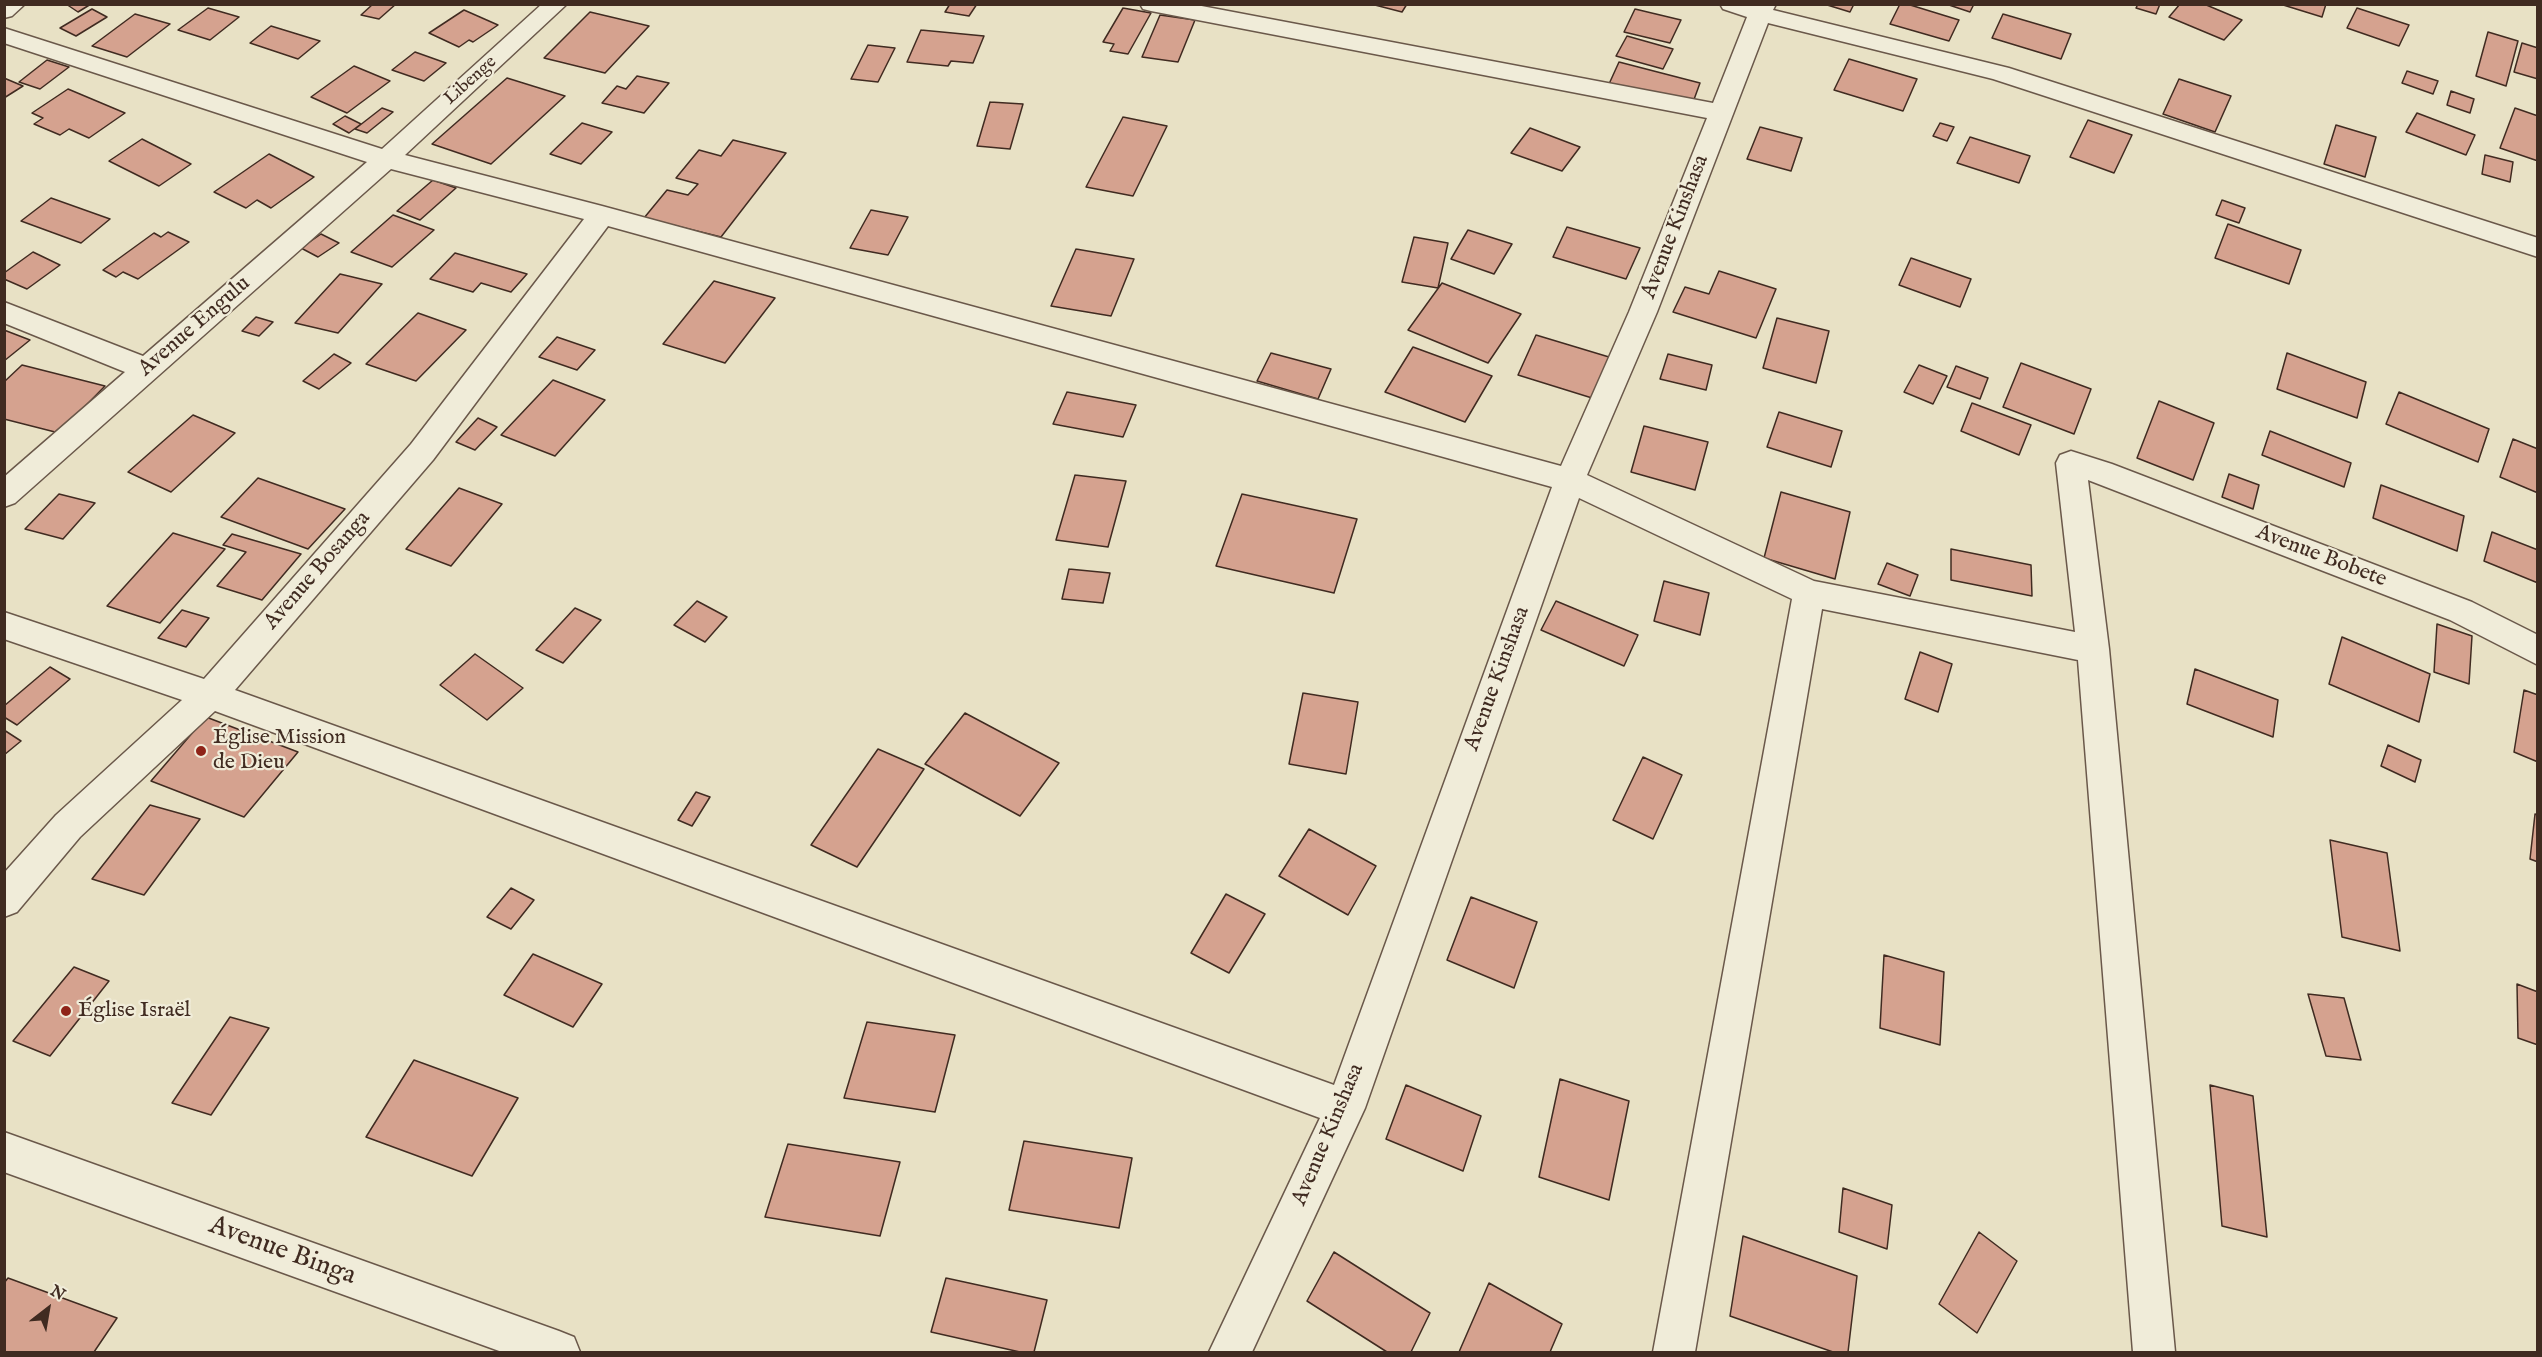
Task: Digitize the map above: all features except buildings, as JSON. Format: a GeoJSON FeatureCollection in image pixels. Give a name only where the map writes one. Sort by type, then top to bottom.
{"type":"FeatureCollection","features":[{"type":"Feature","properties":{"kind":"street"},"geometry":{"type":"LineString","coordinates":[[4,11],[14,4]]}},
{"type":"Feature","properties":{"kind":"street","name":"Libenge"},"geometry":{"type":"LineString","coordinates":[[386,159],[556,4]]}},
{"type":"Feature","properties":{"kind":"street"},"geometry":{"type":"LineString","coordinates":[[1151,4],[1721,113]]}},
{"type":"Feature","properties":{"kind":"street"},"geometry":{"type":"LineString","coordinates":[[1752,8],[2000,72],[2538,248]]}},
{"type":"Feature","properties":{"kind":"street","name":"Avenue Kinshasa"},"geometry":{"type":"LineString","coordinates":[[1230,1353],[1345,1108],[1570,480],[1643,312],[1721,113],[1752,8]]}},
{"type":"Feature","properties":{"kind":"street"},"geometry":{"type":"LineString","coordinates":[[4,34],[386,159],[602,215],[1570,480],[1809,593],[2093,649],[2154,1353]]}},
{"type":"Feature","properties":{"kind":"street","name":"Avenue Engulu"},"geometry":{"type":"LineString","coordinates":[[4,495],[386,159]]}},
{"type":"Feature","properties":{"kind":"street","name":"Avenue Bosanga"},"geometry":{"type":"LineString","coordinates":[[4,900],[68,826],[210,695],[422,452],[602,215]]}},
{"type":"Feature","properties":{"kind":"street"},"geometry":{"type":"LineString","coordinates":[[4,312],[147,369]]}},
{"type":"Feature","properties":{"kind":"street","name":"Avenue Bobete"},"geometry":{"type":"LineString","coordinates":[[2093,649],[2071,463],[2101,472],[2461,611],[2538,651]]}},
{"type":"Feature","properties":{"kind":"street"},"geometry":{"type":"LineString","coordinates":[[1674,1353],[1809,593]]}},
{"type":"Feature","properties":{"kind":"street"},"geometry":{"type":"LineString","coordinates":[[4,626],[210,695],[1345,1108]]}},
{"type":"Feature","properties":{"kind":"street","name":"Avenue Binga"},"geometry":{"type":"LineString","coordinates":[[4,1152],[559,1353]]}},
{"type":"Feature","properties":{"kind":"place","name":"Église Mission de Dieu"},"geometry":{"type":"Point","coordinates":[201,751]}},
{"type":"Feature","properties":{"kind":"place","name":"Église Israël"},"geometry":{"type":"Point","coordinates":[66,1011]}}]}
